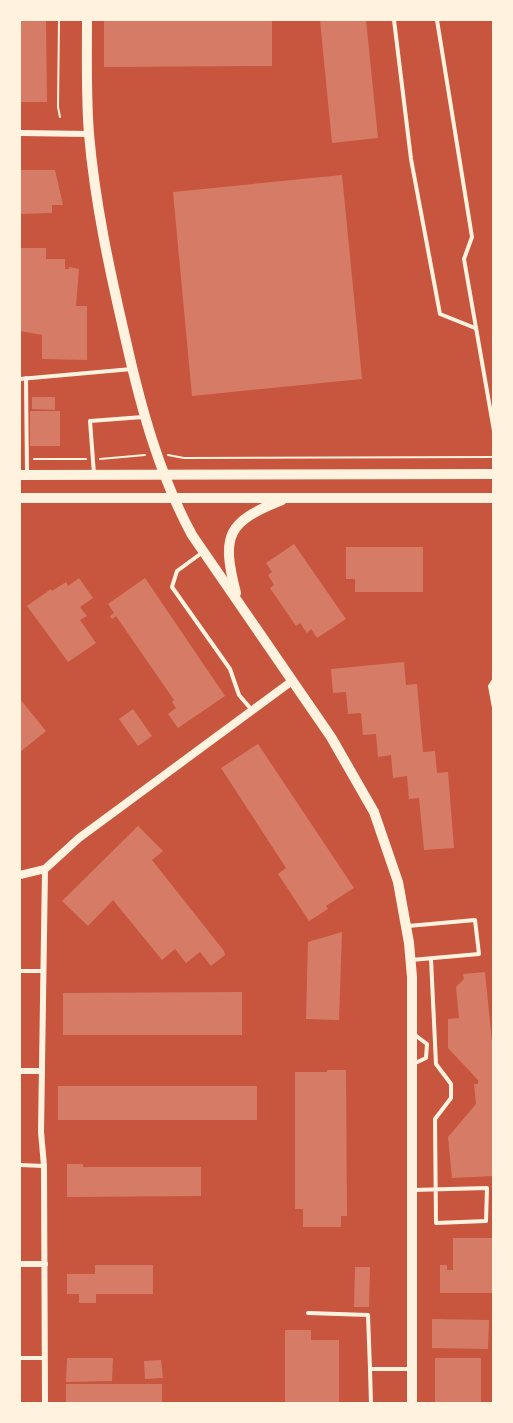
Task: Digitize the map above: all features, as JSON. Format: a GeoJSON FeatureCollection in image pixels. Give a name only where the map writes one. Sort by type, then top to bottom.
{"type":"FeatureCollection","features":[{"type":"Feature","properties":{"kind":"main road"},"geometry":{"type":"LineString","coordinates":[[87,20],[89,134],[98,209],[132,369],[156,455],[173,498],[204,551],[331,737],[374,812],[398,882],[407,926],[413,1032],[412,1404]]}},
{"type":"Feature","properties":{"kind":"main road"},"geometry":{"type":"LineString","coordinates":[[23,475],[494,474]]}},
{"type":"Feature","properties":{"kind":"main road"},"geometry":{"type":"LineString","coordinates":[[20,498],[494,498]]}},
{"type":"Feature","properties":{"kind":"main road"},"geometry":{"type":"LineString","coordinates":[[238,602],[228,560],[234,529],[250,514],[288,498]]}},
{"type":"Feature","properties":{"kind":"street"},"geometry":{"type":"LineString","coordinates":[[20,133],[89,134]]}},
{"type":"Feature","properties":{"kind":"street"},"geometry":{"type":"LineString","coordinates":[[20,875],[45,869],[78,838],[292,681]]}},
{"type":"Feature","properties":{"kind":"street"},"geometry":{"type":"LineString","coordinates":[[45,869],[42,1071],[45,1404]]}},
{"type":"Feature","properties":{"kind":"street"},"geometry":{"type":"LineString","coordinates":[[20,1071],[42,1071]]}},
{"type":"Feature","properties":{"kind":"street"},"geometry":{"type":"LineString","coordinates":[[20,1264],[45,1264]]}},
{"type":"Feature","properties":{"kind":"lane"},"geometry":{"type":"LineString","coordinates":[[394,20],[411,159],[440,314],[475,328]]}},
{"type":"Feature","properties":{"kind":"lane"},"geometry":{"type":"LineString","coordinates":[[437,20],[472,237],[464,259],[493,429]]}},
{"type":"Feature","properties":{"kind":"lane"},"geometry":{"type":"LineString","coordinates":[[20,379],[132,369]]}},
{"type":"Feature","properties":{"kind":"lane"},"geometry":{"type":"LineString","coordinates":[[23,475],[27,460],[26,378]]}},
{"type":"Feature","properties":{"kind":"lane"},"geometry":{"type":"LineString","coordinates":[[94,475],[90,421],[145,417]]}},
{"type":"Feature","properties":{"kind":"lane"},"geometry":{"type":"LineString","coordinates":[[204,551],[177,571],[172,587],[230,669],[239,695],[252,710]]}},
{"type":"Feature","properties":{"kind":"lane"},"geometry":{"type":"LineString","coordinates":[[494,680],[490,686],[494,708]]}},
{"type":"Feature","properties":{"kind":"lane"},"geometry":{"type":"LineString","coordinates":[[407,926],[475,920],[479,954],[410,961]]}},
{"type":"Feature","properties":{"kind":"lane"},"geometry":{"type":"LineString","coordinates":[[413,1190],[435,1189],[487,1188],[486,1221],[436,1223],[435,1189],[435,1119],[451,1098],[451,1084],[436,1064],[434,1052],[436,1034],[431,958]]}},
{"type":"Feature","properties":{"kind":"lane"},"geometry":{"type":"LineString","coordinates":[[20,971],[44,971]]}},
{"type":"Feature","properties":{"kind":"lane"},"geometry":{"type":"LineString","coordinates":[[413,1032],[427,1044],[428,1051],[426,1058],[413,1064]]}},
{"type":"Feature","properties":{"kind":"lane"},"geometry":{"type":"LineString","coordinates":[[428,1051],[434,1052]]}},
{"type":"Feature","properties":{"kind":"lane"},"geometry":{"type":"LineString","coordinates":[[20,1166],[44,1166]]}},
{"type":"Feature","properties":{"kind":"lane"},"geometry":{"type":"LineString","coordinates":[[308,1313],[368,1315],[371,1404]]}},
{"type":"Feature","properties":{"kind":"lane"},"geometry":{"type":"LineString","coordinates":[[20,1359],[45,1358]]}},
{"type":"Feature","properties":{"kind":"lane"},"geometry":{"type":"LineString","coordinates":[[370,1369],[413,1369]]}},
{"type":"Feature","properties":{"kind":"path"},"geometry":{"type":"LineString","coordinates":[[59,20],[58,107],[60,117]]}},
{"type":"Feature","properties":{"kind":"path"},"geometry":{"type":"LineString","coordinates":[[27,460],[156,455]]}},
{"type":"Feature","properties":{"kind":"path"},"geometry":{"type":"LineString","coordinates":[[172,455],[184,458],[494,457]]}},
{"type":"Feature","properties":{"kind":"building"},"geometry":{"type":"Polygon","coordinates":[[[20,20],[46,20],[47,102],[20,102],[20,20]]]}},
{"type":"Feature","properties":{"kind":"building"},"geometry":{"type":"Polygon","coordinates":[[[104,20],[272,20],[272,66],[104,67],[104,20]]]}},
{"type":"Feature","properties":{"kind":"building"},"geometry":{"type":"Polygon","coordinates":[[[320,20],[366,20],[378,138],[332,143],[320,20]]]}},
{"type":"Feature","properties":{"kind":"building"},"geometry":{"type":"Polygon","coordinates":[[[20,170],[55,170],[63,205],[52,205],[52,213],[20,214],[20,170]]]}},
{"type":"Feature","properties":{"kind":"building"},"geometry":{"type":"Polygon","coordinates":[[[342,175],[362,379],[192,396],[173,192],[342,175]]]}},
{"type":"Feature","properties":{"kind":"building"},"geometry":{"type":"Polygon","coordinates":[[[20,248],[46,248],[46,259],[65,259],[65,269],[69,267],[79,269],[76,306],[87,306],[87,360],[42,359],[42,335],[20,331],[20,248]]]}},
{"type":"Feature","properties":{"kind":"building"},"geometry":{"type":"Polygon","coordinates":[[[32,397],[55,397],[55,410],[32,409],[32,397]]]}},
{"type":"Feature","properties":{"kind":"building"},"geometry":{"type":"Polygon","coordinates":[[[30,411],[60,411],[60,446],[30,446],[30,411]]]}},
{"type":"Feature","properties":{"kind":"building"},"geometry":{"type":"Polygon","coordinates":[[[294,544],[346,619],[317,638],[311,629],[307,633],[300,623],[296,626],[270,588],[274,585],[268,575],[272,572],[266,563],[294,544]]]}},
{"type":"Feature","properties":{"kind":"building"},"geometry":{"type":"Polygon","coordinates":[[[346,547],[423,547],[423,592],[355,592],[355,579],[346,579],[346,547]]]}},
{"type":"Feature","properties":{"kind":"building"},"geometry":{"type":"Polygon","coordinates":[[[79,578],[93,598],[80,607],[87,616],[80,620],[96,643],[68,662],[27,606],[51,589],[52,591],[66,582],[68,586],[79,578]]]}},
{"type":"Feature","properties":{"kind":"building"},"geometry":{"type":"Polygon","coordinates":[[[145,578],[225,696],[178,728],[168,714],[176,708],[172,702],[174,700],[116,616],[112,619],[110,616],[114,613],[108,604],[145,578]]]}},
{"type":"Feature","properties":{"kind":"building"},"geometry":{"type":"Polygon","coordinates":[[[404,662],[406,685],[417,684],[423,752],[435,751],[437,773],[448,772],[454,848],[424,850],[419,798],[409,799],[407,776],[393,778],[391,755],[378,757],[376,734],[363,735],[361,713],[348,714],[346,692],[333,693],[331,669],[404,662]]]}},
{"type":"Feature","properties":{"kind":"building"},"geometry":{"type":"Polygon","coordinates":[[[20,699],[46,731],[20,752],[20,699]]]}},
{"type":"Feature","properties":{"kind":"building"},"geometry":{"type":"Polygon","coordinates":[[[133,709],[152,736],[138,746],[119,719],[133,709]]]}},
{"type":"Feature","properties":{"kind":"building"},"geometry":{"type":"Polygon","coordinates":[[[258,744],[354,888],[326,906],[328,909],[309,921],[278,874],[286,868],[221,768],[258,744]]]}},
{"type":"Feature","properties":{"kind":"building"},"geometry":{"type":"Polygon","coordinates":[[[138,826],[163,851],[152,860],[224,951],[225,955],[211,966],[200,952],[186,963],[175,949],[162,960],[113,900],[88,926],[62,901],[138,826]]]}},
{"type":"Feature","properties":{"kind":"building"},"geometry":{"type":"Polygon","coordinates":[[[342,932],[339,1020],[306,1019],[308,942],[342,932]]]}},
{"type":"Feature","properties":{"kind":"building"},"geometry":{"type":"Polygon","coordinates":[[[485,972],[494,1062],[494,1176],[452,1178],[448,1137],[476,1104],[474,1084],[478,1084],[478,1080],[448,1048],[448,1019],[459,1018],[456,987],[464,979],[463,974],[485,972]]]}},
{"type":"Feature","properties":{"kind":"building"},"geometry":{"type":"Polygon","coordinates":[[[242,992],[242,1035],[63,1035],[63,993],[242,992]]]}},
{"type":"Feature","properties":{"kind":"building"},"geometry":{"type":"Polygon","coordinates":[[[327,1070],[346,1070],[347,1216],[341,1216],[341,1227],[303,1227],[303,1209],[295,1209],[295,1072],[327,1072],[327,1070]]]}},
{"type":"Feature","properties":{"kind":"building"},"geometry":{"type":"Polygon","coordinates":[[[58,1086],[257,1086],[257,1120],[58,1120],[58,1086]]]}},
{"type":"Feature","properties":{"kind":"building"},"geometry":{"type":"Polygon","coordinates":[[[67,1164],[83,1164],[83,1167],[201,1167],[201,1196],[67,1197],[67,1164]]]}},
{"type":"Feature","properties":{"kind":"building"},"geometry":{"type":"Polygon","coordinates":[[[453,1238],[494,1238],[494,1293],[440,1293],[440,1265],[447,1265],[447,1270],[453,1270],[453,1238]]]}},
{"type":"Feature","properties":{"kind":"building"},"geometry":{"type":"Polygon","coordinates":[[[95,1265],[153,1265],[153,1294],[96,1294],[96,1303],[79,1303],[79,1294],[67,1294],[67,1274],[95,1274],[95,1265]]]}},
{"type":"Feature","properties":{"kind":"building"},"geometry":{"type":"Polygon","coordinates":[[[355,1267],[370,1267],[369,1307],[354,1307],[355,1267]]]}},
{"type":"Feature","properties":{"kind":"building"},"geometry":{"type":"Polygon","coordinates":[[[432,1319],[489,1320],[488,1349],[432,1348],[432,1319]]]}},
{"type":"Feature","properties":{"kind":"building"},"geometry":{"type":"Polygon","coordinates":[[[285,1330],[311,1330],[311,1340],[339,1340],[339,1404],[285,1404],[285,1330]]]}},
{"type":"Feature","properties":{"kind":"building"},"geometry":{"type":"Polygon","coordinates":[[[67,1358],[113,1358],[112,1381],[66,1382],[67,1358]]]}},
{"type":"Feature","properties":{"kind":"building"},"geometry":{"type":"Polygon","coordinates":[[[435,1358],[481,1358],[481,1404],[435,1404],[435,1358]]]}},
{"type":"Feature","properties":{"kind":"building"},"geometry":{"type":"Polygon","coordinates":[[[161,1360],[163,1378],[145,1379],[144,1361],[161,1360]]]}},
{"type":"Feature","properties":{"kind":"building"},"geometry":{"type":"Polygon","coordinates":[[[66,1384],[162,1384],[162,1404],[66,1404],[66,1384]]]}}]}
